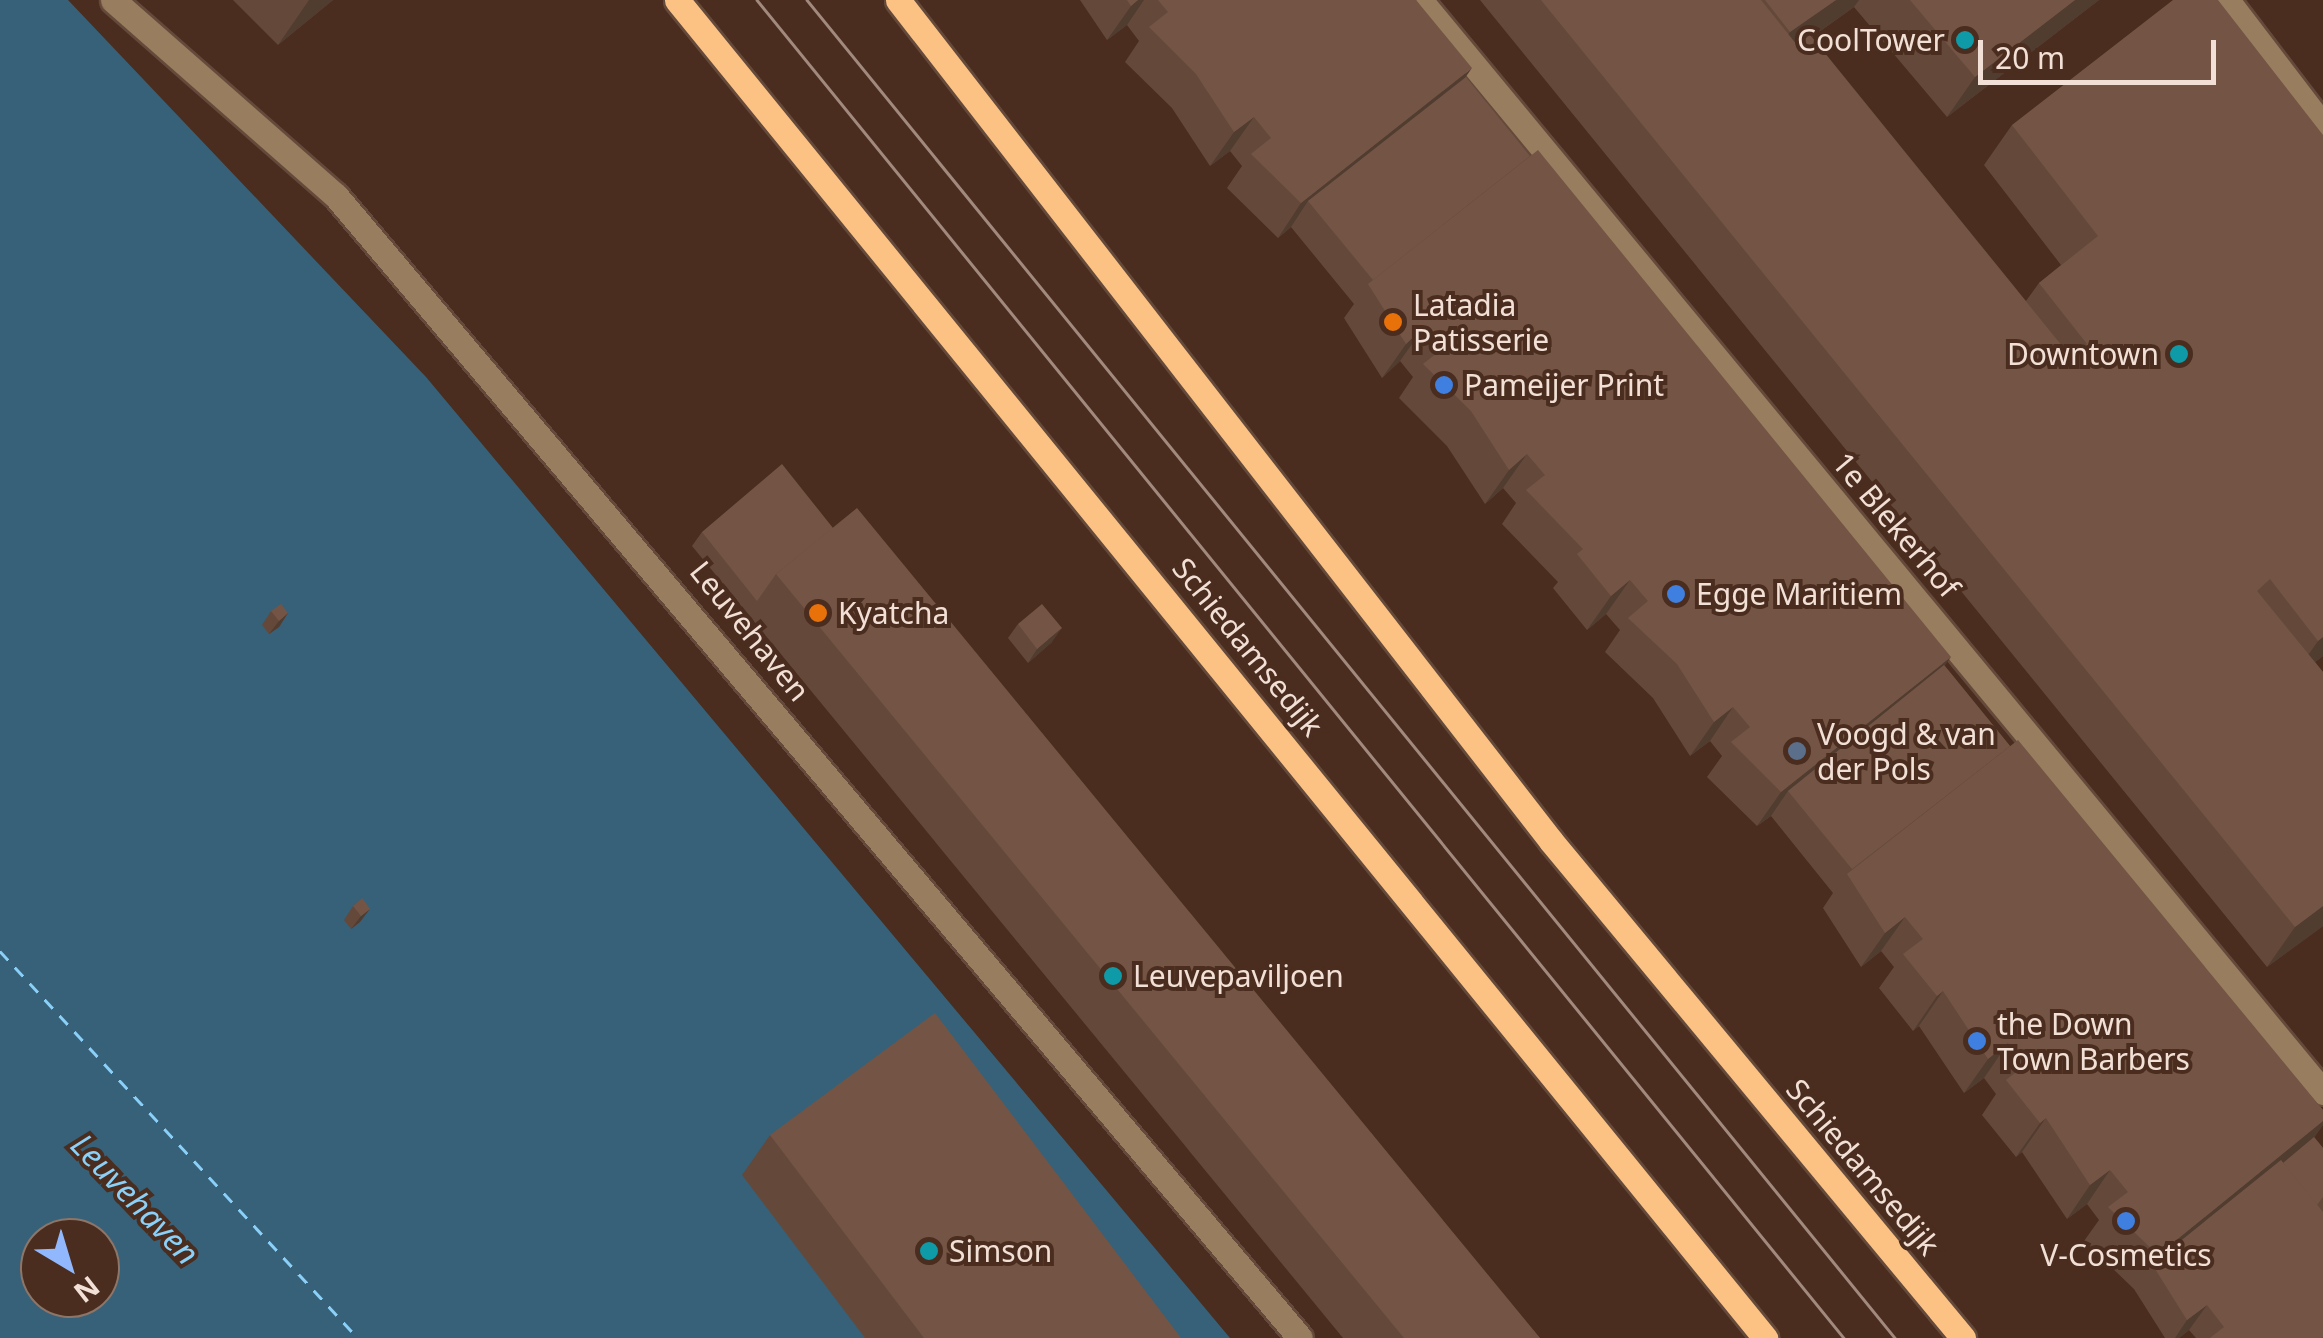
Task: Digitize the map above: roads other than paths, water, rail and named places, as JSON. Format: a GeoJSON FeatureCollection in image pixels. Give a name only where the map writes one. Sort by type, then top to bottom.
{"type":"FeatureCollection","features":[{"type":"Feature","properties":{"kind":"main road","name":"Schiedamsedijk"},"geometry":{"type":"LineString","coordinates":[[677,0],[1766,1338]]}},
{"type":"Feature","properties":{"kind":"main road","name":"Schiedamsedijk"},"geometry":{"type":"LineString","coordinates":[[898,0],[1551,842],[1963,1338]]}},
{"type":"Feature","properties":{"kind":"street","name":"Leuvehaven"},"geometry":{"type":"LineString","coordinates":[[113,0],[336,196],[1300,1338]]}},
{"type":"Feature","properties":{"kind":"street","name":"1e Blekerhof"},"geometry":{"type":"LineString","coordinates":[[1420,0],[2323,1092]]}},
{"type":"Feature","properties":{"kind":"street"},"geometry":{"type":"LineString","coordinates":[[2227,0],[2323,126]]}},
{"type":"Feature","properties":{"kind":"water"},"geometry":{"type":"Polygon","coordinates":[[[0,0],[68,0],[426,377],[1230,1338],[0,1338],[0,0]]]}},
{"type":"Feature","properties":{"kind":"tram line"},"geometry":{"type":"LineString","coordinates":[[757,0],[1844,1338]]}},
{"type":"Feature","properties":{"kind":"tram line"},"geometry":{"type":"LineString","coordinates":[[807,0],[1895,1338]]}},
{"type":"Feature","properties":{"kind":"place","name":"CoolTower"},"geometry":{"type":"Point","coordinates":[1965,40]}},
{"type":"Feature","properties":{"kind":"place","name":"Latadia Patisserie"},"geometry":{"type":"Point","coordinates":[1393,322]}},
{"type":"Feature","properties":{"kind":"place","name":"Downtown"},"geometry":{"type":"Point","coordinates":[2179,354]}},
{"type":"Feature","properties":{"kind":"place","name":"Pameijer Print"},"geometry":{"type":"Point","coordinates":[1444,385]}},
{"type":"Feature","properties":{"kind":"place","name":"Egge Maritiem"},"geometry":{"type":"Point","coordinates":[1676,594]}},
{"type":"Feature","properties":{"kind":"place","name":"Kyatcha"},"geometry":{"type":"Point","coordinates":[818,613]}},
{"type":"Feature","properties":{"kind":"place","name":"Voogd & van der Pols"},"geometry":{"type":"Point","coordinates":[1797,751]}},
{"type":"Feature","properties":{"kind":"place","name":"Leuvepaviljoen"},"geometry":{"type":"Point","coordinates":[1113,976]}},
{"type":"Feature","properties":{"kind":"place","name":"the Down Town Barbers"},"geometry":{"type":"Point","coordinates":[1977,1041]}},
{"type":"Feature","properties":{"kind":"place","name":"V-Cosmetics"},"geometry":{"type":"Point","coordinates":[2126,1221]}},
{"type":"Feature","properties":{"kind":"place","name":"Simson"},"geometry":{"type":"Point","coordinates":[929,1251]}}]}
